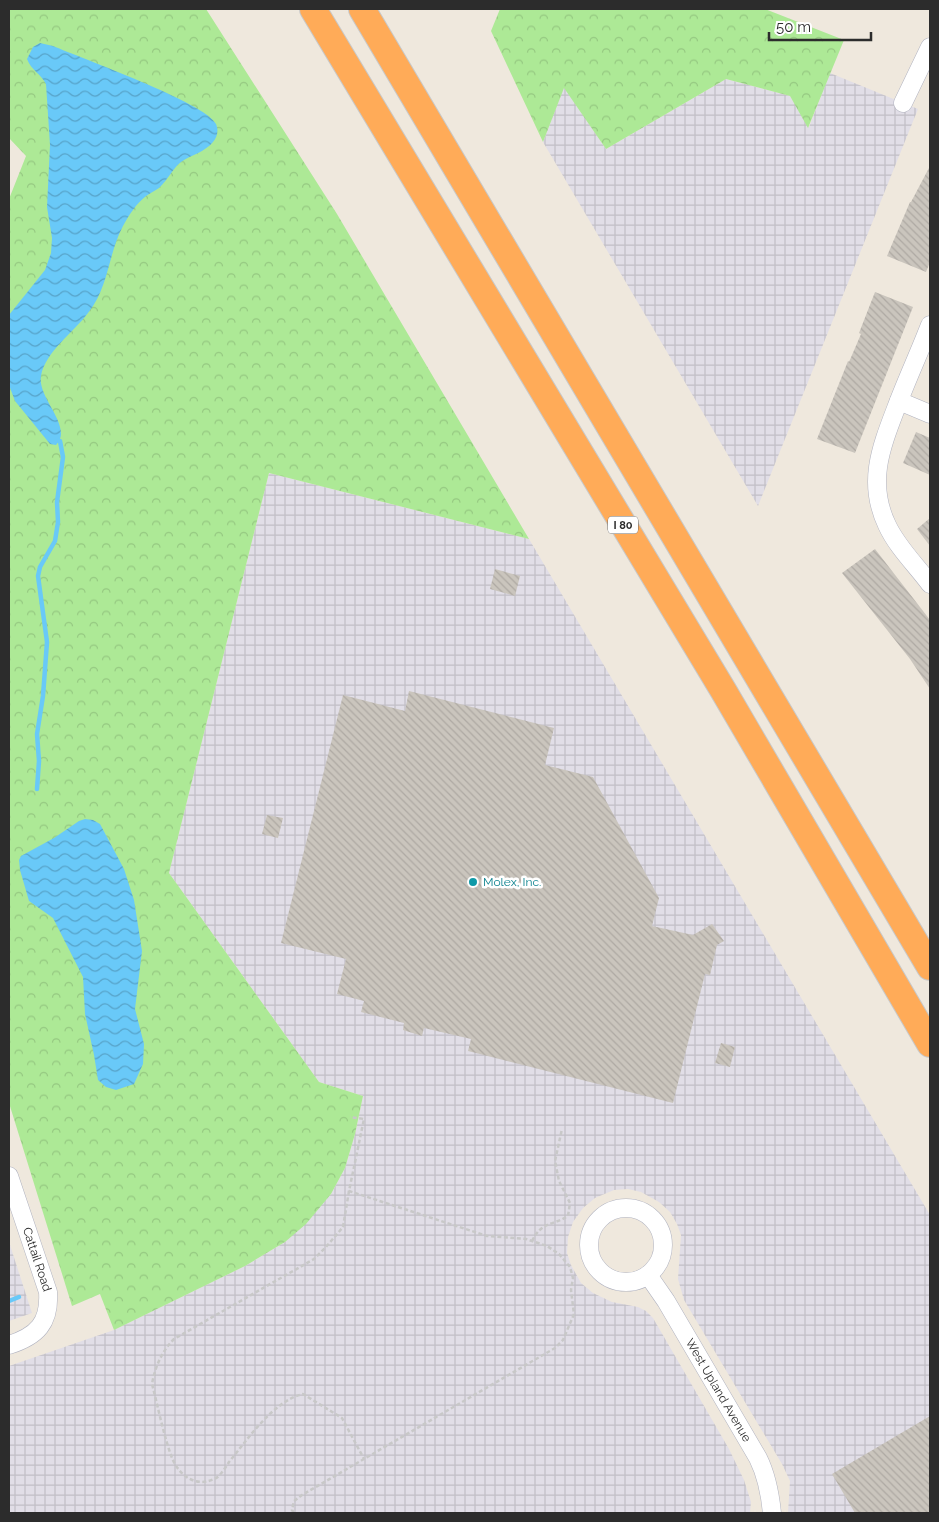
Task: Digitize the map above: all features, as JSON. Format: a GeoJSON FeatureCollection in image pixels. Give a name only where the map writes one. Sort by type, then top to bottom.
{"type":"FeatureCollection","features":[{"type":"Feature","properties":{"kind":"highway","name":"I 80"},"geometry":{"type":"LineString","coordinates":[[313,9],[723,690],[930,1044]]}},
{"type":"Feature","properties":{"kind":"highway"},"geometry":{"type":"LineString","coordinates":[[362,9],[930,967]]}},
{"type":"Feature","properties":{"kind":"street"},"geometry":{"type":"LineString","coordinates":[[903,103],[930,47]]}},
{"type":"Feature","properties":{"kind":"street"},"geometry":{"type":"LineString","coordinates":[[930,325],[882,443],[876,482],[888,527],[930,584]]}},
{"type":"Feature","properties":{"kind":"street"},"geometry":{"type":"LineString","coordinates":[[899,401],[930,414]]}},
{"type":"Feature","properties":{"kind":"street","name":"Cattail Road"},"geometry":{"type":"LineString","coordinates":[[9,1176],[48,1292],[46,1315],[42,1324],[30,1337],[9,1345]]}},
{"type":"Feature","properties":{"kind":"street"},"geometry":{"type":"LineString","coordinates":[[625,1208],[637,1210],[656,1224],[661,1235],[663,1247],[656,1267],[648,1275],[637,1281],[624,1282],[612,1280],[601,1273],[593,1263],[589,1251],[590,1238],[594,1226],[602,1217],[613,1211],[625,1208]]}},
{"type":"Feature","properties":{"kind":"street","name":"West Upland Avenue"},"geometry":{"type":"LineString","coordinates":[[648,1275],[666,1301],[758,1458],[770,1492],[772,1513]]}},
{"type":"Feature","properties":{"kind":"path"},"geometry":{"type":"LineString","coordinates":[[350,1117],[364,1119],[343,1228],[314,1259],[174,1339],[165,1348],[153,1375],[152,1384],[172,1458],[189,1480],[201,1483],[216,1479],[254,1431],[279,1406],[292,1396],[303,1394],[342,1418],[364,1459]]}},
{"type":"Feature","properties":{"kind":"path"},"geometry":{"type":"LineString","coordinates":[[532,1241],[537,1230],[568,1216],[570,1203],[559,1181],[555,1161],[562,1130]]}},
{"type":"Feature","properties":{"kind":"path"},"geometry":{"type":"LineString","coordinates":[[294,1513],[292,1510],[294,1501],[554,1348],[563,1340],[574,1314],[571,1300],[573,1278],[570,1267],[559,1254],[547,1246],[526,1239],[488,1236],[350,1191]]}},
{"type":"Feature","properties":{"kind":"shaded area"},"geometry":{"type":"Polygon","coordinates":[[[830,73],[918,109],[758,506],[543,142],[564,87],[606,149],[726,79],[790,96],[809,127],[830,73]]]}},
{"type":"Feature","properties":{"kind":"shaded area"},"geometry":{"type":"Polygon","coordinates":[[[269,473],[529,539],[930,1215],[930,1513],[788,1513],[790,1481],[782,1464],[684,1300],[678,1279],[681,1235],[677,1224],[670,1212],[659,1202],[641,1192],[628,1189],[614,1190],[595,1198],[583,1208],[573,1222],[568,1237],[567,1253],[571,1265],[581,1283],[593,1293],[612,1302],[638,1307],[646,1311],[653,1318],[729,1449],[744,1480],[751,1502],[750,1513],[9,1513],[9,1366],[114,1330],[245,1266],[285,1242],[331,1194],[345,1168],[355,1134],[363,1096],[319,1082],[169,873],[269,473]]]}},
{"type":"Feature","properties":{"kind":"shaded area"},"geometry":{"type":"Polygon","coordinates":[[[9,1242],[32,1313],[9,1321],[9,1242]]]}},
{"type":"Feature","properties":{"kind":"green space"},"geometry":{"type":"Polygon","coordinates":[[[9,9],[206,9],[337,214],[529,539],[269,473],[169,873],[319,1082],[363,1096],[345,1168],[331,1194],[306,1224],[285,1242],[245,1266],[114,1330],[100,1294],[72,1306],[9,1103],[9,199],[26,156],[9,138],[9,9]]]}},
{"type":"Feature","properties":{"kind":"green space"},"geometry":{"type":"Polygon","coordinates":[[[500,9],[765,9],[844,40],[808,128],[790,96],[726,79],[606,149],[564,88],[543,142],[491,31],[500,9]]]}},
{"type":"Feature","properties":{"kind":"water"},"geometry":{"type":"Polygon","coordinates":[[[40,43],[53,46],[114,70],[167,93],[207,115],[216,124],[217,129],[216,138],[210,145],[181,162],[162,185],[146,196],[133,210],[118,237],[95,303],[48,359],[41,376],[41,385],[61,430],[60,438],[56,445],[50,444],[15,401],[9,385],[9,315],[45,270],[51,253],[52,238],[47,207],[50,145],[46,84],[27,59],[33,47],[40,43]]]}},
{"type":"Feature","properties":{"kind":"water"},"geometry":{"type":"Polygon","coordinates":[[[85,819],[93,820],[100,824],[124,869],[134,900],[142,951],[135,1009],[144,1044],[143,1064],[134,1084],[116,1090],[106,1087],[98,1080],[85,1014],[83,977],[53,918],[29,901],[20,870],[19,860],[21,856],[85,819]]]}},
{"type":"Feature","properties":{"kind":"building"},"geometry":{"type":"Polygon","coordinates":[[[930,166],[930,262],[926,272],[887,256],[910,202],[930,166]]]}},
{"type":"Feature","properties":{"kind":"building"},"geometry":{"type":"Polygon","coordinates":[[[875,292],[913,307],[855,453],[817,439],[848,361],[861,334],[859,333],[875,292]]]}},
{"type":"Feature","properties":{"kind":"building"},"geometry":{"type":"Polygon","coordinates":[[[916,432],[930,438],[930,475],[903,463],[916,432]]]}},
{"type":"Feature","properties":{"kind":"building"},"geometry":{"type":"Polygon","coordinates":[[[930,518],[930,546],[917,529],[930,518]]]}},
{"type":"Feature","properties":{"kind":"building"},"geometry":{"type":"Polygon","coordinates":[[[875,549],[930,620],[930,689],[910,659],[842,573],[875,549]]]}},
{"type":"Feature","properties":{"kind":"building"},"geometry":{"type":"Polygon","coordinates":[[[495,569],[520,576],[515,596],[490,589],[495,569]]]}},
{"type":"Feature","properties":{"kind":"building","name":"Molex, Inc."},"geometry":{"type":"Polygon","coordinates":[[[409,691],[554,728],[545,765],[593,777],[659,898],[652,926],[693,935],[712,924],[724,941],[717,945],[710,975],[705,974],[673,1103],[468,1051],[471,1039],[424,1028],[422,1036],[403,1030],[404,1023],[361,1012],[364,1001],[337,994],[346,959],[281,943],[343,695],[405,711],[409,691]]]}},
{"type":"Feature","properties":{"kind":"building"},"geometry":{"type":"Polygon","coordinates":[[[267,815],[283,818],[278,838],[262,834],[267,815]]]}},
{"type":"Feature","properties":{"kind":"building"},"geometry":{"type":"Polygon","coordinates":[[[721,1043],[735,1047],[730,1067],[715,1063],[721,1043]]]}},
{"type":"Feature","properties":{"kind":"building"},"geometry":{"type":"Polygon","coordinates":[[[930,1416],[930,1513],[855,1513],[832,1474],[930,1416]]]}},
{"type":"Feature","properties":{"kind":"waterway"},"geometry":{"type":"LineString","coordinates":[[37,789],[39,761],[37,734],[43,696],[47,642],[38,576],[40,567],[55,541],[58,522],[57,502],[63,457],[60,441]]}},
{"type":"Feature","properties":{"kind":"waterway"},"geometry":{"type":"LineString","coordinates":[[9,1301],[19,1297]]}},
{"type":"Feature","properties":{"kind":"place","name":"Molex, Inc."},"geometry":{"type":"Point","coordinates":[473,882]}}]}
